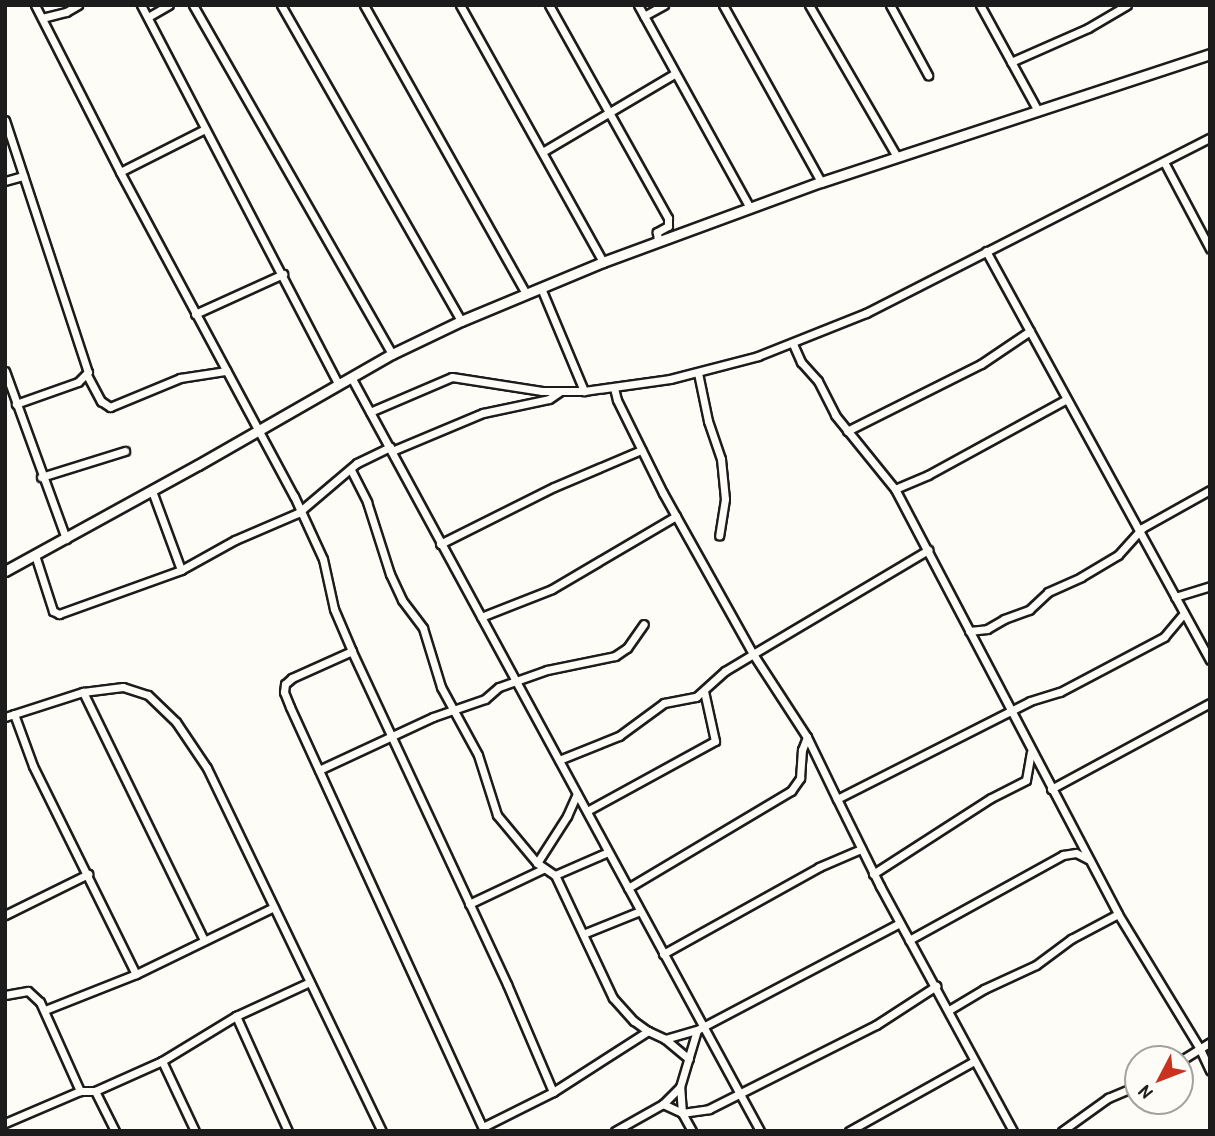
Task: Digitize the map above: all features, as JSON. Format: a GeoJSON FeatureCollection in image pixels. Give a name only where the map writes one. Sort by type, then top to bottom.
{"type":"FeatureCollection","features":[{"type":"Feature","properties":{"kind":"street"},"geometry":{"type":"LineString","coordinates":[[35,5],[120,172],[226,371],[260,429],[302,512],[323,559],[334,609],[352,651],[470,904],[553,1092]]}},
{"type":"Feature","properties":{"kind":"street"},"geometry":{"type":"LineString","coordinates":[[42,18],[66,12],[78,5]]}},
{"type":"Feature","properties":{"kind":"street"},"geometry":{"type":"LineString","coordinates":[[141,5],[338,384]]}},
{"type":"Feature","properties":{"kind":"street"},"geometry":{"type":"LineString","coordinates":[[148,17],[169,5]]}},
{"type":"Feature","properties":{"kind":"street"},"geometry":{"type":"LineString","coordinates":[[193,5],[392,354]]}},
{"type":"Feature","properties":{"kind":"street"},"geometry":{"type":"LineString","coordinates":[[281,5],[461,321]]}},
{"type":"Feature","properties":{"kind":"street"},"geometry":{"type":"LineString","coordinates":[[364,5],[526,294]]}},
{"type":"Feature","properties":{"kind":"street"},"geometry":{"type":"LineString","coordinates":[[460,5],[544,151],[603,262]]}},
{"type":"Feature","properties":{"kind":"street"},"geometry":{"type":"LineString","coordinates":[[549,5],[610,110],[669,221],[668,226],[657,232],[658,242]]}},
{"type":"Feature","properties":{"kind":"street"},"geometry":{"type":"LineString","coordinates":[[638,5],[750,208]]}},
{"type":"Feature","properties":{"kind":"street"},"geometry":{"type":"LineString","coordinates":[[644,16],[664,5]]}},
{"type":"Feature","properties":{"kind":"street"},"geometry":{"type":"LineString","coordinates":[[723,5],[821,182]]}},
{"type":"Feature","properties":{"kind":"street"},"geometry":{"type":"LineString","coordinates":[[808,5],[897,157]]}},
{"type":"Feature","properties":{"kind":"street"},"geometry":{"type":"LineString","coordinates":[[890,5],[928,75]]}},
{"type":"Feature","properties":{"kind":"street"},"geometry":{"type":"LineString","coordinates":[[980,5],[1038,111]]}},
{"type":"Feature","properties":{"kind":"street"},"geometry":{"type":"LineString","coordinates":[[1011,62],[1088,28],[1127,5]]}},
{"type":"Feature","properties":{"kind":"street"},"geometry":{"type":"LineString","coordinates":[[5,571],[152,491],[392,354],[461,321],[603,262],[821,182],[1210,54]]}},
{"type":"Feature","properties":{"kind":"street"},"geometry":{"type":"LineString","coordinates":[[544,151],[674,74]]}},
{"type":"Feature","properties":{"kind":"street"},"geometry":{"type":"LineString","coordinates":[[5,120],[86,360],[87,375],[101,401],[110,407],[180,378],[226,371]]}},
{"type":"Feature","properties":{"kind":"street"},"geometry":{"type":"LineString","coordinates":[[120,172],[205,129]]}},
{"type":"Feature","properties":{"kind":"street"},"geometry":{"type":"LineString","coordinates":[[370,412],[452,377],[561,391],[584,391],[698,373],[793,344],[866,313],[1210,138]]}},
{"type":"Feature","properties":{"kind":"street"},"geometry":{"type":"LineString","coordinates":[[1164,162],[1210,249]]}},
{"type":"Feature","properties":{"kind":"street"},"geometry":{"type":"LineString","coordinates":[[5,181],[23,176]]}},
{"type":"Feature","properties":{"kind":"street"},"geometry":{"type":"LineString","coordinates":[[986,251],[1210,660]]}},
{"type":"Feature","properties":{"kind":"street"},"geometry":{"type":"LineString","coordinates":[[195,314],[283,274]]}},
{"type":"Feature","properties":{"kind":"street"},"geometry":{"type":"LineString","coordinates":[[541,288],[584,391]]}},
{"type":"Feature","properties":{"kind":"street"},"geometry":{"type":"LineString","coordinates":[[847,431],[981,364],[1030,331]]}},
{"type":"Feature","properties":{"kind":"street"},"geometry":{"type":"LineString","coordinates":[[793,344],[801,362],[818,380],[847,431],[895,489],[1088,859],[1118,914],[1199,1047],[1210,1071]]}},
{"type":"Feature","properties":{"kind":"street"},"geometry":{"type":"LineString","coordinates":[[5,371],[41,477],[66,539]]}},
{"type":"Feature","properties":{"kind":"street"},"geometry":{"type":"LineString","coordinates":[[698,373],[708,421],[721,459],[725,499],[719,536]]}},
{"type":"Feature","properties":{"kind":"street"},"geometry":{"type":"LineString","coordinates":[[16,404],[73,384],[87,375]]}},
{"type":"Feature","properties":{"kind":"street"},"geometry":{"type":"LineString","coordinates":[[351,377],[587,811],[700,1028],[760,1131]]}},
{"type":"Feature","properties":{"kind":"street"},"geometry":{"type":"LineString","coordinates":[[614,388],[641,450],[676,516],[752,654],[807,737],[873,874],[1013,1131]]}},
{"type":"Feature","properties":{"kind":"street"},"geometry":{"type":"LineString","coordinates":[[35,555],[57,614],[181,570],[235,540],[302,512],[363,459],[483,413],[549,399],[561,391]]}},
{"type":"Feature","properties":{"kind":"street"},"geometry":{"type":"LineString","coordinates":[[895,489],[928,475],[1067,399]]}},
{"type":"Feature","properties":{"kind":"street"},"geometry":{"type":"LineString","coordinates":[[440,544],[554,487],[641,450]]}},
{"type":"Feature","properties":{"kind":"street"},"geometry":{"type":"LineString","coordinates":[[41,477],[125,451]]}},
{"type":"Feature","properties":{"kind":"street"},"geometry":{"type":"LineString","coordinates":[[351,470],[367,502],[390,574],[402,600],[423,628],[441,687],[478,755],[497,815],[540,866],[555,875],[613,998],[648,1031],[665,1039],[689,1059]]}},
{"type":"Feature","properties":{"kind":"street"},"geometry":{"type":"LineString","coordinates":[[969,631],[984,630],[1029,610],[1048,592],[1081,578],[1118,555],[1139,531],[1210,490]]}},
{"type":"Feature","properties":{"kind":"street"},"geometry":{"type":"LineString","coordinates":[[152,491],[181,570]]}},
{"type":"Feature","properties":{"kind":"street"},"geometry":{"type":"LineString","coordinates":[[481,617],[552,589],[676,516]]}},
{"type":"Feature","properties":{"kind":"street"},"geometry":{"type":"LineString","coordinates":[[559,760],[619,736],[656,707],[692,699],[725,671],[928,550]]}},
{"type":"Feature","properties":{"kind":"street"},"geometry":{"type":"LineString","coordinates":[[1175,597],[1210,586]]}},
{"type":"Feature","properties":{"kind":"street"},"geometry":{"type":"LineString","coordinates":[[837,799],[1035,699],[1060,692],[1164,637],[1184,612]]}},
{"type":"Feature","properties":{"kind":"street"},"geometry":{"type":"LineString","coordinates":[[318,770],[453,709],[485,699],[497,688],[547,670],[615,656],[627,648],[644,624]]}},
{"type":"Feature","properties":{"kind":"street"},"geometry":{"type":"LineString","coordinates":[[352,651],[292,678],[283,688],[318,770],[484,1129],[553,1092],[648,1031]]}},
{"type":"Feature","properties":{"kind":"street"},"geometry":{"type":"LineString","coordinates":[[136,974],[9,715],[83,692],[110,687],[137,690],[157,702],[176,722],[207,768],[382,1131]]}},
{"type":"Feature","properties":{"kind":"street"},"geometry":{"type":"LineString","coordinates":[[587,811],[715,741],[704,691]]}},
{"type":"Feature","properties":{"kind":"street"},"geometry":{"type":"LineString","coordinates":[[83,692],[204,940]]}},
{"type":"Feature","properties":{"kind":"street"},"geometry":{"type":"LineString","coordinates":[[1051,789],[1210,704]]}},
{"type":"Feature","properties":{"kind":"street"},"geometry":{"type":"LineString","coordinates":[[628,888],[791,791],[800,778],[802,750],[807,737]]}},
{"type":"Feature","properties":{"kind":"street"},"geometry":{"type":"LineString","coordinates":[[873,874],[992,798],[1026,780],[1031,751]]}},
{"type":"Feature","properties":{"kind":"street"},"geometry":{"type":"LineString","coordinates":[[470,904],[540,866],[577,794]]}},
{"type":"Feature","properties":{"kind":"street"},"geometry":{"type":"LineString","coordinates":[[663,954],[807,873],[861,849]]}},
{"type":"Feature","properties":{"kind":"street"},"geometry":{"type":"LineString","coordinates":[[555,875],[608,852]]}},
{"type":"Feature","properties":{"kind":"street"},"geometry":{"type":"LineString","coordinates":[[909,940],[1063,855],[1076,853],[1088,859]]}},
{"type":"Feature","properties":{"kind":"street"},"geometry":{"type":"LineString","coordinates":[[5,915],[88,874]]}},
{"type":"Feature","properties":{"kind":"street"},"geometry":{"type":"LineString","coordinates":[[45,1010],[136,974],[274,906]]}},
{"type":"Feature","properties":{"kind":"street"},"geometry":{"type":"LineString","coordinates":[[583,934],[640,911]]}},
{"type":"Feature","properties":{"kind":"street"},"geometry":{"type":"LineString","coordinates":[[949,1010],[984,989],[1036,965],[1071,939],[1118,914]]}},
{"type":"Feature","properties":{"kind":"street"},"geometry":{"type":"LineString","coordinates":[[665,1039],[700,1028],[900,923]]}},
{"type":"Feature","properties":{"kind":"street"},"geometry":{"type":"LineString","coordinates":[[6,1122],[80,1091],[95,1091],[162,1061],[236,1016],[310,982]]}},
{"type":"Feature","properties":{"kind":"street"},"geometry":{"type":"LineString","coordinates":[[663,1104],[682,1113],[701,1112],[876,1026],[936,986]]}},
{"type":"Feature","properties":{"kind":"street"},"geometry":{"type":"LineString","coordinates":[[5,995],[28,991],[45,1010],[80,1091]]}},
{"type":"Feature","properties":{"kind":"street"},"geometry":{"type":"LineString","coordinates":[[236,1016],[288,1131]]}},
{"type":"Feature","properties":{"kind":"street"},"geometry":{"type":"LineString","coordinates":[[692,1131],[682,1113],[680,1087],[700,1028]]}},
{"type":"Feature","properties":{"kind":"street"},"geometry":{"type":"LineString","coordinates":[[1194,1051],[1210,1042]]}},
{"type":"Feature","properties":{"kind":"street"},"geometry":{"type":"LineString","coordinates":[[162,1061],[195,1131]]}},
{"type":"Feature","properties":{"kind":"street"},"geometry":{"type":"LineString","coordinates":[[849,1131],[974,1061]]}},
{"type":"Feature","properties":{"kind":"street"},"geometry":{"type":"LineString","coordinates":[[615,1131],[663,1104],[680,1087]]}},
{"type":"Feature","properties":{"kind":"street"},"geometry":{"type":"LineString","coordinates":[[95,1091],[115,1131]]}},
{"type":"Feature","properties":{"kind":"street"},"geometry":{"type":"LineString","coordinates":[[1062,1131],[1108,1098],[1124,1091]]}}]}
